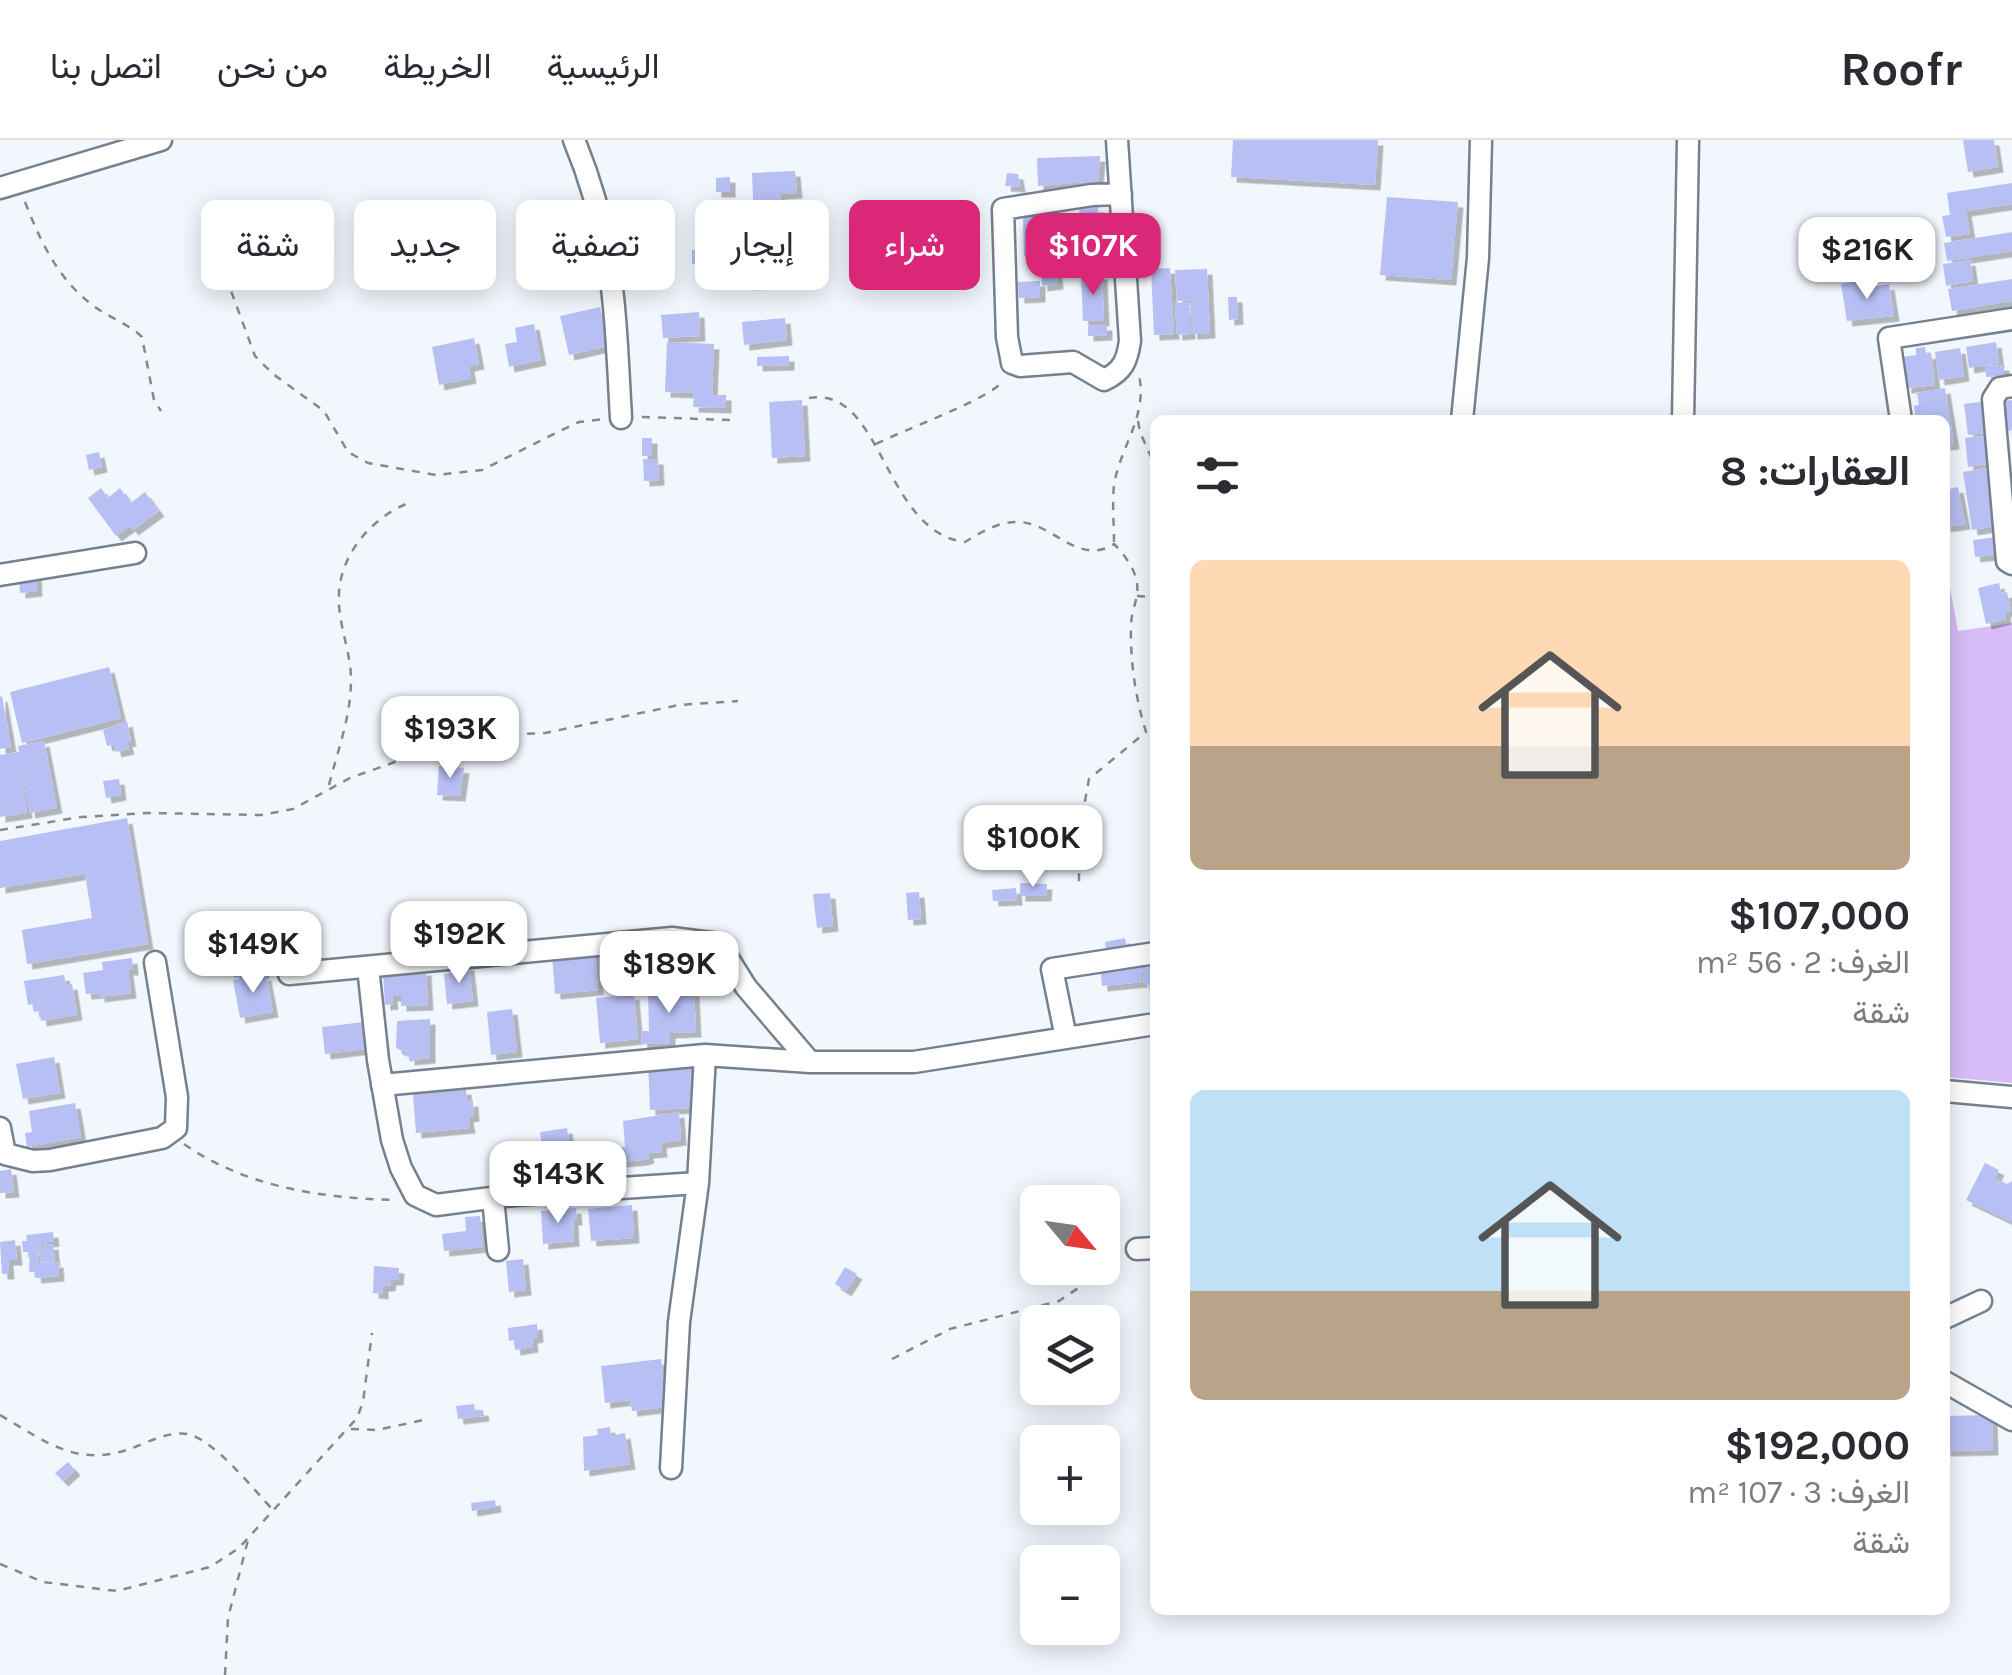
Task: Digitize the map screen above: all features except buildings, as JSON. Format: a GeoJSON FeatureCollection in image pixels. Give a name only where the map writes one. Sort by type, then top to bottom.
{"type":"FeatureCollection","features":[{"type":"Feature","properties":{"kind":"street"},"geometry":{"type":"LineString","coordinates":[[8,185],[161,140]]}},
{"type":"Feature","properties":{"kind":"street"},"geometry":{"type":"LineString","coordinates":[[574,140],[602,217],[612,273],[620,418]]}},
{"type":"Feature","properties":{"kind":"street"},"geometry":{"type":"LineString","coordinates":[[1118,140],[1130,341],[1127,360],[1118,373],[1104,380],[1074,362],[1020,366],[1012,363],[1006,337],[1003,209],[1121,194]]}},
{"type":"Feature","properties":{"kind":"street"},"geometry":{"type":"LineString","coordinates":[[1462,415],[1478,258],[1482,140]]}},
{"type":"Feature","properties":{"kind":"street"},"geometry":{"type":"LineString","coordinates":[[1683,415],[1688,140]]}},
{"type":"Feature","properties":{"kind":"street"},"geometry":{"type":"LineString","coordinates":[[1900,415],[1889,338],[2012,318]]}},
{"type":"Feature","properties":{"kind":"street"},"geometry":{"type":"LineString","coordinates":[[2012,386],[2000,388],[1992,399],[2007,513],[2007,561],[2012,564]]}},
{"type":"Feature","properties":{"kind":"street"},"geometry":{"type":"LineString","coordinates":[[0,575],[135,553]]}},
{"type":"Feature","properties":{"kind":"street"},"geometry":{"type":"LineString","coordinates":[[289,974],[672,938],[706,940],[719,944],[746,987],[810,1062]]}},
{"type":"Feature","properties":{"kind":"street"},"geometry":{"type":"LineString","coordinates":[[1066,1038],[1052,969],[1150,954]]}},
{"type":"Feature","properties":{"kind":"street"},"geometry":{"type":"LineString","coordinates":[[0,1128],[5,1154],[33,1161],[171,1134],[179,1117],[178,1097],[155,962]]}},
{"type":"Feature","properties":{"kind":"street"},"geometry":{"type":"LineString","coordinates":[[368,967],[382,1085],[401,1168],[415,1194],[430,1203],[452,1205],[494,1198],[698,1183]]}},
{"type":"Feature","properties":{"kind":"street"},"geometry":{"type":"LineString","coordinates":[[382,1085],[705,1055],[810,1062],[914,1062],[1150,1025]]}},
{"type":"Feature","properties":{"kind":"street"},"geometry":{"type":"LineString","coordinates":[[671,1468],[679,1322],[698,1183],[705,1055]]}},
{"type":"Feature","properties":{"kind":"street"},"geometry":{"type":"LineString","coordinates":[[1950,1091],[2012,1097]]}},
{"type":"Feature","properties":{"kind":"street"},"geometry":{"type":"LineString","coordinates":[[494,1198],[498,1250]]}},
{"type":"Feature","properties":{"kind":"street"},"geometry":{"type":"LineString","coordinates":[[1950,1316],[1981,1301]]}},
{"type":"Feature","properties":{"kind":"street"},"geometry":{"type":"LineString","coordinates":[[1950,1385],[2012,1420]]}},
{"type":"Feature","properties":{"kind":"path"},"geometry":{"type":"LineString","coordinates":[[8,185],[42,246],[69,283],[92,305],[142,337],[154,400],[161,411]]}},
{"type":"Feature","properties":{"kind":"path"},"geometry":{"type":"LineString","coordinates":[[231,290],[255,356],[272,374],[317,404],[348,452],[368,463],[436,475],[482,470],[579,422],[620,418],[731,420]]}},
{"type":"Feature","properties":{"kind":"path"},"geometry":{"type":"LineString","coordinates":[[1079,884],[1079,834],[1089,778],[1146,732],[1130,654],[1138,586],[1132,569],[1114,544],[1114,481],[1138,416],[1142,390],[1140,376],[1127,360]]}},
{"type":"Feature","properties":{"kind":"path"},"geometry":{"type":"LineString","coordinates":[[873,445],[1000,387],[1012,363]]}},
{"type":"Feature","properties":{"kind":"path"},"geometry":{"type":"LineString","coordinates":[[809,398],[824,395],[849,407],[931,531],[966,542],[992,528],[1019,522],[1034,525],[1083,551],[1114,544]]}},
{"type":"Feature","properties":{"kind":"path"},"geometry":{"type":"LineString","coordinates":[[1138,416],[1150,455]]}},
{"type":"Feature","properties":{"kind":"path"},"geometry":{"type":"LineString","coordinates":[[328,788],[344,737],[352,674],[338,595],[343,575],[350,554],[367,532],[384,513],[406,504]]}},
{"type":"Feature","properties":{"kind":"path"},"geometry":{"type":"LineString","coordinates":[[1136,596],[1150,596]]}},
{"type":"Feature","properties":{"kind":"path"},"geometry":{"type":"LineString","coordinates":[[0,830],[82,817],[148,813],[260,816],[293,809],[328,788],[386,763],[468,736],[545,734],[679,705],[738,701]]}},
{"type":"Feature","properties":{"kind":"path"},"geometry":{"type":"LineString","coordinates":[[171,1134],[213,1164],[240,1176],[296,1190],[430,1203]]}},
{"type":"Feature","properties":{"kind":"path"},"geometry":{"type":"LineString","coordinates":[[892,1360],[950,1329],[1059,1301],[1146,1248]]}},
{"type":"Feature","properties":{"kind":"path"},"geometry":{"type":"LineString","coordinates":[[0,1564],[43,1582],[117,1591],[210,1567],[227,1558],[249,1539],[349,1428],[363,1402],[372,1333]]}},
{"type":"Feature","properties":{"kind":"path"},"geometry":{"type":"LineString","coordinates":[[0,1415],[80,1456],[100,1457],[175,1434],[190,1434],[222,1458],[273,1510]]}},
{"type":"Feature","properties":{"kind":"path"},"geometry":{"type":"LineString","coordinates":[[349,1428],[378,1430],[428,1419]]}},
{"type":"Feature","properties":{"kind":"path"},"geometry":{"type":"LineString","coordinates":[[225,1675],[228,1618],[249,1539]]}},
{"type":"Feature","properties":{"kind":"shaded area"},"geometry":{"type":"Polygon","coordinates":[[[1950,588],[1958,631],[2012,623],[2012,1083],[1950,1077],[1950,588]]]}}]}
